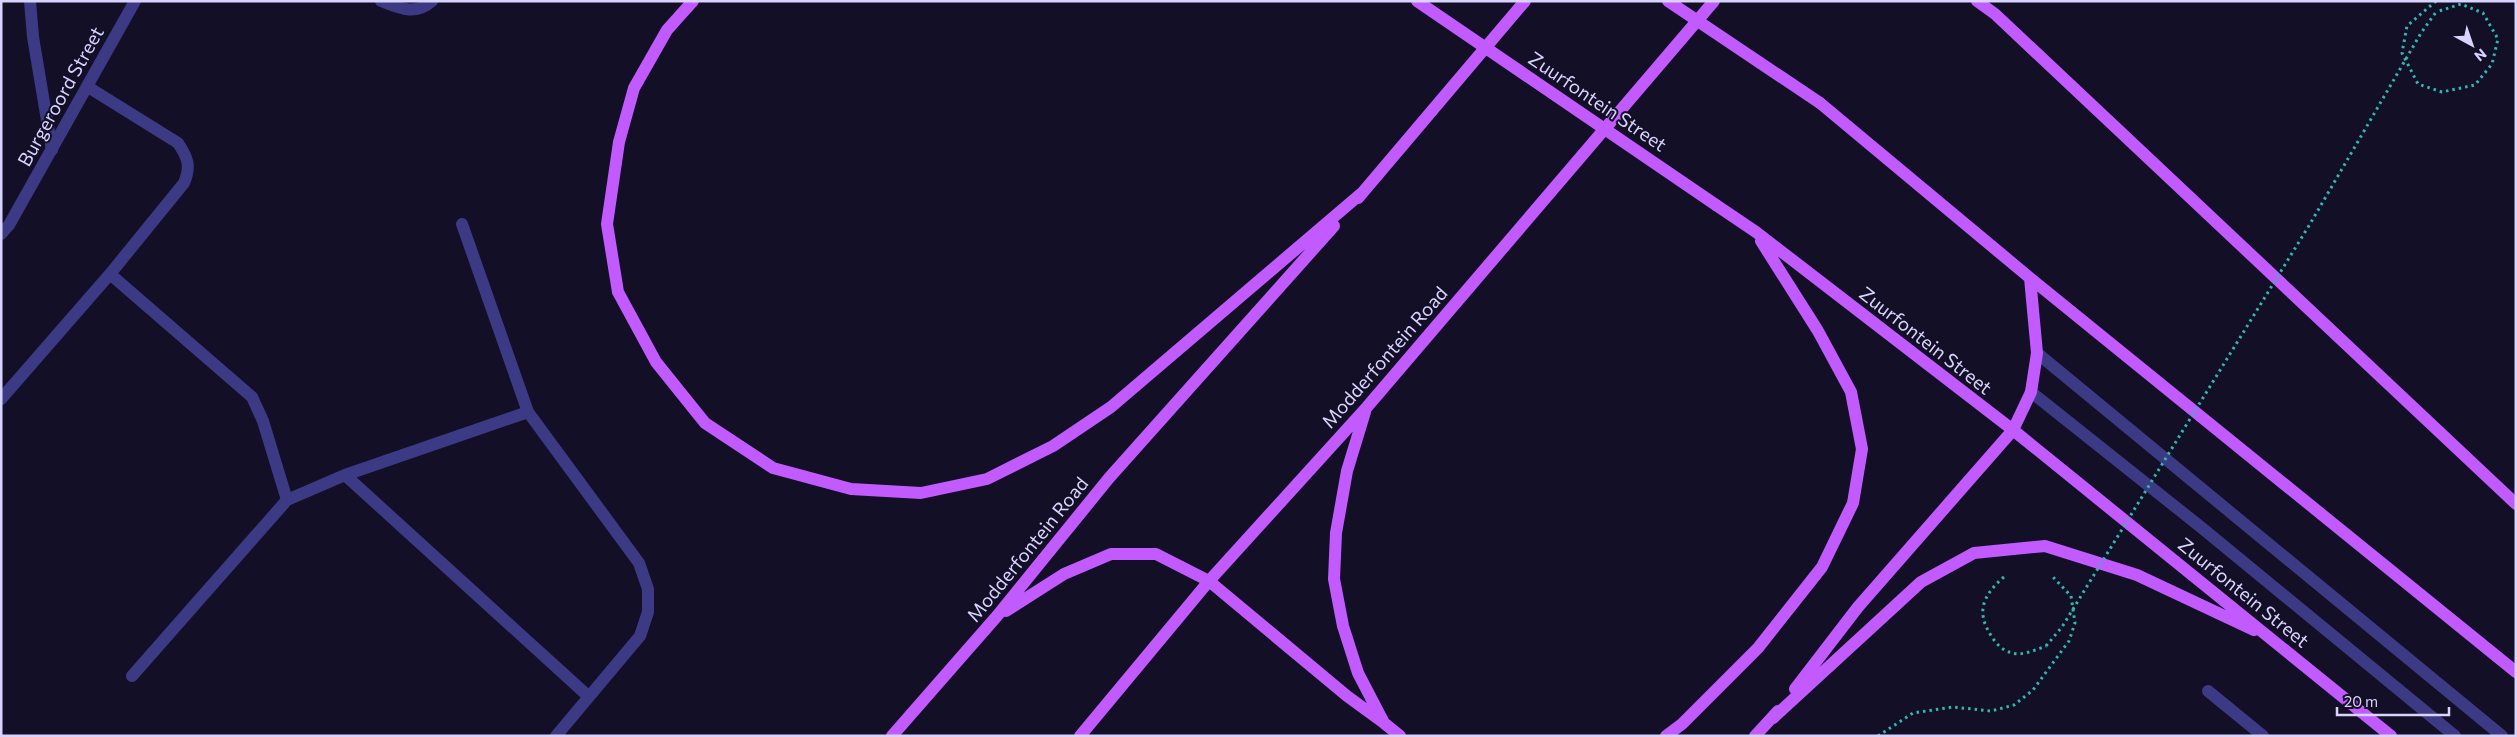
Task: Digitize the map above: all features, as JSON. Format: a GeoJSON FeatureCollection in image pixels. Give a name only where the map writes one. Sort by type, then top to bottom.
{"type":"FeatureCollection","features":[{"type":"Feature","properties":{"kind":"main road"},"geometry":{"type":"LineString","coordinates":[[693,1],[667,30],[634,88],[619,142],[607,224],[618,292],[656,362],[705,423],[773,468],[851,489],[920,493],[986,479],[1053,446],[1111,407],[1364,192]]}},
{"type":"Feature","properties":{"kind":"main road","name":"Zuurfontein Street"},"geometry":{"type":"LineString","coordinates":[[1418,1],[1756,232],[2013,430],[2391,736]]}},
{"type":"Feature","properties":{"kind":"main road","name":"Modderfontein Road"},"geometry":{"type":"LineString","coordinates":[[892,736],[997,616],[1109,478],[1364,192],[1525,1]]}},
{"type":"Feature","properties":{"kind":"main road"},"geometry":{"type":"LineString","coordinates":[[1668,1],[1820,103],[2030,278],[2516,672]]}},
{"type":"Feature","properties":{"kind":"main road","name":"Modderfontein Road"},"geometry":{"type":"LineString","coordinates":[[1080,736],[1209,581],[1367,408],[1714,1]]}},
{"type":"Feature","properties":{"kind":"main road"},"geometry":{"type":"LineString","coordinates":[[1977,1],[1995,14],[2516,504]]}},
{"type":"Feature","properties":{"kind":"main road"},"geometry":{"type":"LineString","coordinates":[[1987,1],[1995,14]]}},
{"type":"Feature","properties":{"kind":"main road"},"geometry":{"type":"LineString","coordinates":[[1666,736],[1682,724],[1758,648],[1822,567],[1853,503],[1862,449],[1851,392],[1818,331],[1756,232]]}},
{"type":"Feature","properties":{"kind":"main road"},"geometry":{"type":"LineString","coordinates":[[1773,718],[1858,607],[2013,430],[2031,392],[2037,353],[2030,278]]}},
{"type":"Feature","properties":{"kind":"main road"},"geometry":{"type":"LineString","coordinates":[[1367,408],[1347,471],[1336,533],[1334,579],[1343,626],[1358,672],[1384,723]]}},
{"type":"Feature","properties":{"kind":"main road"},"geometry":{"type":"LineString","coordinates":[[1755,736],[1921,582],[1974,553],[2045,546],[2137,575],[2272,639]]}},
{"type":"Feature","properties":{"kind":"main road"},"geometry":{"type":"LineString","coordinates":[[997,616],[1064,574],[1111,554],[1156,554],[1209,581],[1347,696],[1400,736]]}},
{"type":"Feature","properties":{"kind":"street"},"geometry":{"type":"LineString","coordinates":[[30,1],[33,37],[52,150]]}},
{"type":"Feature","properties":{"kind":"street","name":"Burgeroord Street"},"geometry":{"type":"LineString","coordinates":[[1,234],[52,150],[135,1]]}},
{"type":"Feature","properties":{"kind":"street"},"geometry":{"type":"LineString","coordinates":[[381,1],[408,11],[427,5],[432,1]]}},
{"type":"Feature","properties":{"kind":"street"},"geometry":{"type":"LineString","coordinates":[[1,399],[110,274],[184,183],[189,170],[187,156],[178,143],[88,87]]}},
{"type":"Feature","properties":{"kind":"street"},"geometry":{"type":"LineString","coordinates":[[462,224],[528,412],[639,563],[648,588],[648,612],[640,636],[556,736]]}},
{"type":"Feature","properties":{"kind":"street"},"geometry":{"type":"LineString","coordinates":[[110,274],[252,397],[263,421],[287,500]]}},
{"type":"Feature","properties":{"kind":"street"},"geometry":{"type":"LineString","coordinates":[[2037,353],[2502,736]]}},
{"type":"Feature","properties":{"kind":"street"},"geometry":{"type":"LineString","coordinates":[[2031,392],[2210,534],[2455,736]]}},
{"type":"Feature","properties":{"kind":"street"},"geometry":{"type":"LineString","coordinates":[[132,676],[287,500],[345,475],[528,412]]}},
{"type":"Feature","properties":{"kind":"street"},"geometry":{"type":"LineString","coordinates":[[345,475],[588,696]]}},
{"type":"Feature","properties":{"kind":"street"},"geometry":{"type":"LineString","coordinates":[[2208,691],[2263,736]]}},
{"type":"Feature","properties":{"kind":"path"},"geometry":{"type":"LineString","coordinates":[[2011,574],[2003,577],[1990,590],[1983,604],[1982,616],[1986,628],[1996,642],[2009,652],[2028,653],[2046,646],[2062,627],[2310,224],[2402,67],[2406,58],[2436,12],[2461,4],[2483,13],[2498,39],[2492,64],[2475,85],[2442,92],[2418,84],[2410,68],[2406,61],[2402,53],[2407,26],[2436,1]]}},
{"type":"Feature","properties":{"kind":"path"},"geometry":{"type":"LineString","coordinates":[[1878,736],[1913,713],[1953,707],[1991,711],[2014,705],[2033,690],[2069,641],[2075,622],[2071,596],[2050,575]]}}]}
